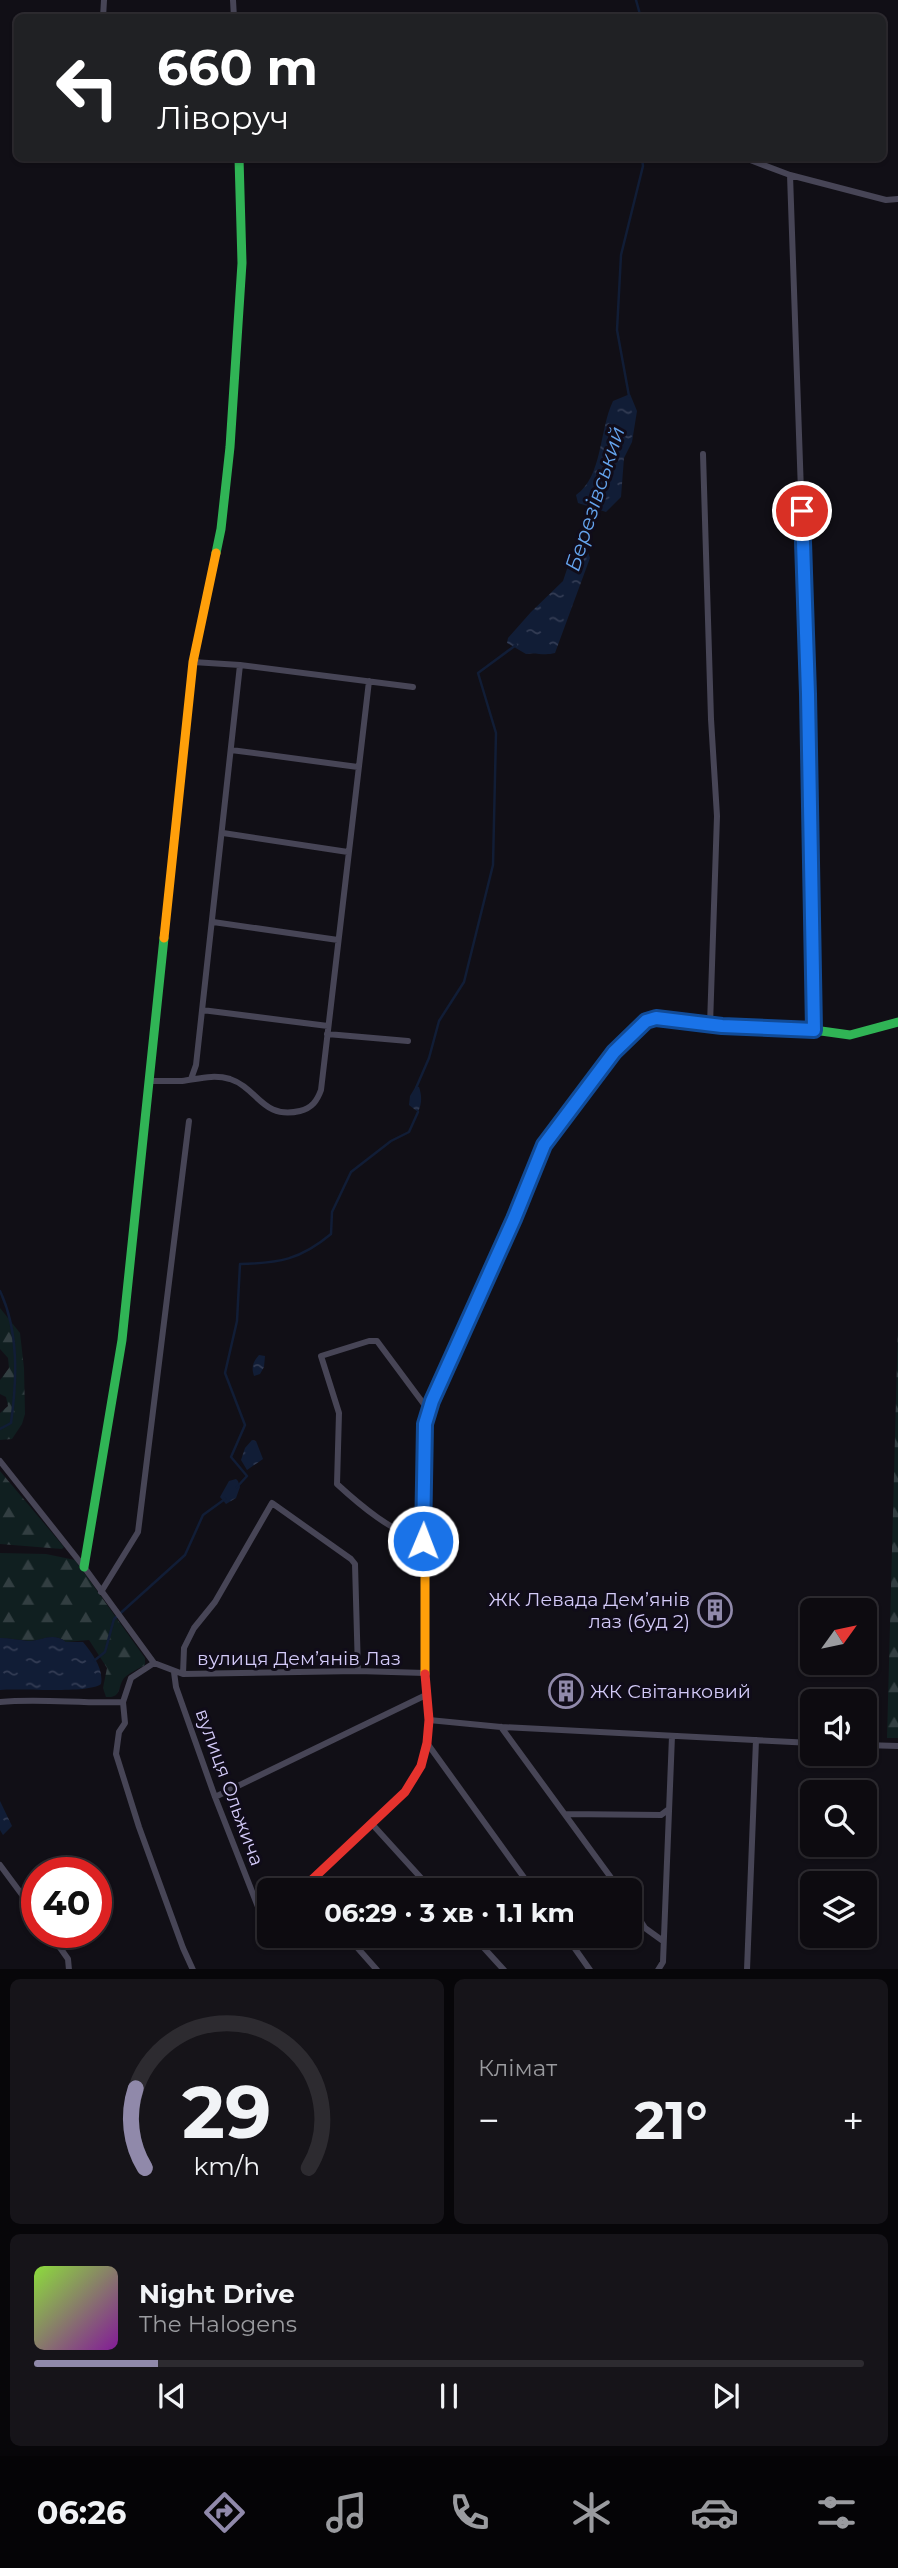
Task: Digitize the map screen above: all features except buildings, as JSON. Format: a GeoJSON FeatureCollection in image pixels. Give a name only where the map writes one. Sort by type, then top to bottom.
{"type":"FeatureCollection","features":[{"type":"Feature","properties":{"kind":"street"},"geometry":{"type":"LineString","coordinates":[[84,1567],[122,1340],[193,662],[221,529],[230,447],[242,263],[239,161]]}},
{"type":"Feature","properties":{"kind":"street"},"geometry":{"type":"LineString","coordinates":[[753,161],[790,175],[886,200],[898,199]]}},
{"type":"Feature","properties":{"kind":"street"},"geometry":{"type":"LineString","coordinates":[[790,175],[808,694],[814,1030]]}},
{"type":"Feature","properties":{"kind":"street"},"geometry":{"type":"LineString","coordinates":[[703,454],[711,719],[717,816],[710,1025]]}},
{"type":"Feature","properties":{"kind":"street"},"geometry":{"type":"LineString","coordinates":[[193,662],[240,665],[413,687]]}},
{"type":"Feature","properties":{"kind":"street"},"geometry":{"type":"LineString","coordinates":[[191,1079],[196,1065],[240,665]]}},
{"type":"Feature","properties":{"kind":"street"},"geometry":{"type":"LineString","coordinates":[[149,1081],[205,1076],[231,1079],[264,1106],[278,1112],[301,1111],[318,1099],[369,681]]}},
{"type":"Feature","properties":{"kind":"street"},"geometry":{"type":"LineString","coordinates":[[231,750],[358,767]]}},
{"type":"Feature","properties":{"kind":"street"},"geometry":{"type":"LineString","coordinates":[[223,833],[348,852]]}},
{"type":"Feature","properties":{"kind":"street"},"geometry":{"type":"LineString","coordinates":[[212,922],[338,940]]}},
{"type":"Feature","properties":{"kind":"street"},"geometry":{"type":"LineString","coordinates":[[202,1010],[328,1026]]}},
{"type":"Feature","properties":{"kind":"street"},"geometry":{"type":"LineString","coordinates":[[316,1878],[405,1792],[416,1777],[427,1743],[429,1720],[425,1673],[423,1541],[425,1424],[544,1145],[614,1052],[646,1021],[656,1018],[710,1025],[814,1030],[850,1035],[898,1022]]}},
{"type":"Feature","properties":{"kind":"street"},"geometry":{"type":"LineString","coordinates":[[327,1034],[408,1041]]}},
{"type":"Feature","properties":{"kind":"street"},"geometry":{"type":"LineString","coordinates":[[101,1592],[138,1532],[190,1121]]}},
{"type":"Feature","properties":{"kind":"street"},"geometry":{"type":"LineString","coordinates":[[423,1541],[410,1537],[361,1506],[337,1484],[339,1413],[321,1356],[369,1340],[377,1340],[429,1411]]}},
{"type":"Feature","properties":{"kind":"street"},"geometry":{"type":"LineString","coordinates":[[0,1461],[84,1567],[154,1664],[131,1678],[123,1702],[125,1723],[119,1732],[116,1754],[143,1839],[193,1969]]}},
{"type":"Feature","properties":{"kind":"street"},"geometry":{"type":"LineString","coordinates":[[183,1674],[184,1648],[194,1628],[215,1602],[272,1503],[355,1564],[358,1671]]}},
{"type":"Feature","properties":{"kind":"street","name":"вулиця Демʼянів Лаз"},"geometry":{"type":"LineString","coordinates":[[154,1664],[183,1674],[358,1671],[425,1673]]}},
{"type":"Feature","properties":{"kind":"street","name":"вулиця Ольжича"},"geometry":{"type":"LineString","coordinates":[[174,1672],[176,1687],[215,1797],[257,1904]]}},
{"type":"Feature","properties":{"kind":"street"},"geometry":{"type":"LineString","coordinates":[[215,1797],[426,1695]]}},
{"type":"Feature","properties":{"kind":"street"},"geometry":{"type":"LineString","coordinates":[[0,1702],[123,1702]]}},
{"type":"Feature","properties":{"kind":"street"},"geometry":{"type":"LineString","coordinates":[[429,1720],[501,1727],[800,1742]]}},
{"type":"Feature","properties":{"kind":"street"},"geometry":{"type":"LineString","coordinates":[[501,1727],[611,1878]]}},
{"type":"Feature","properties":{"kind":"street"},"geometry":{"type":"LineString","coordinates":[[657,1969],[663,1962],[672,1736]]}},
{"type":"Feature","properties":{"kind":"street"},"geometry":{"type":"LineString","coordinates":[[747,1969],[755,1740]]}},
{"type":"Feature","properties":{"kind":"street"},"geometry":{"type":"LineString","coordinates":[[427,1743],[524,1878]]}},
{"type":"Feature","properties":{"kind":"street"},"geometry":{"type":"LineString","coordinates":[[877,1745],[898,1746]]}},
{"type":"Feature","properties":{"kind":"street"},"geometry":{"type":"LineString","coordinates":[[565,1814],[661,1815],[669,1809]]}},
{"type":"Feature","properties":{"kind":"street"},"geometry":{"type":"LineString","coordinates":[[372,1824],[421,1878]]}},
{"type":"Feature","properties":{"kind":"street"},"geometry":{"type":"LineString","coordinates":[[0,1865],[21,1893]]}},
{"type":"Feature","properties":{"kind":"street"},"geometry":{"type":"LineString","coordinates":[[642,1923],[663,1941]]}},
{"type":"Feature","properties":{"kind":"street"},"geometry":{"type":"LineString","coordinates":[[61,1948],[68,1959],[69,1969]]}},
{"type":"Feature","properties":{"kind":"street"},"geometry":{"type":"LineString","coordinates":[[358,1948],[377,1969]]}},
{"type":"Feature","properties":{"kind":"street"},"geometry":{"type":"LineString","coordinates":[[484,1948],[504,1969]]}},
{"type":"Feature","properties":{"kind":"street"},"geometry":{"type":"LineString","coordinates":[[575,1948],[590,1969]]}},
{"type":"Feature","properties":{"kind":"green space"},"geometry":{"type":"Polygon","coordinates":[[[0,1308],[20,1333],[25,1414],[12,1439],[0,1440],[0,1413],[8,1406],[6,1397],[0,1394],[0,1380],[9,1368],[8,1358],[0,1349],[0,1308]]]}},
{"type":"Feature","properties":{"kind":"green space"},"geometry":{"type":"Polygon","coordinates":[[[898,1324],[898,1738],[887,1738],[898,1324]]]}},
{"type":"Feature","properties":{"kind":"green space"},"geometry":{"type":"Polygon","coordinates":[[[0,1471],[64,1547],[62,1549],[0,1544],[0,1471]]]}},
{"type":"Feature","properties":{"kind":"green space"},"geometry":{"type":"Polygon","coordinates":[[[0,1553],[46,1554],[75,1560],[145,1658],[145,1665],[124,1678],[115,1696],[106,1697],[103,1688],[107,1668],[89,1640],[66,1642],[56,1637],[33,1641],[0,1638],[0,1553]]]}},
{"type":"Feature","properties":{"kind":"water"},"geometry":{"type":"Polygon","coordinates":[[[630,394],[637,411],[632,442],[624,458],[621,497],[606,512],[578,503],[576,495],[585,487],[596,465],[613,401],[630,394]]]}},
{"type":"Feature","properties":{"kind":"water"},"geometry":{"type":"Polygon","coordinates":[[[585,543],[590,558],[555,653],[526,654],[507,643],[508,638],[531,612],[563,581],[571,557],[579,544],[585,543]]]}},
{"type":"Feature","properties":{"kind":"water"},"geometry":{"type":"Polygon","coordinates":[[[416,1086],[419,1087],[421,1096],[418,1112],[409,1105],[410,1096],[416,1086]]]}},
{"type":"Feature","properties":{"kind":"water"},"geometry":{"type":"Polygon","coordinates":[[[259,1355],[265,1356],[264,1367],[260,1374],[254,1376],[253,1365],[259,1355]]]}},
{"type":"Feature","properties":{"kind":"water"},"geometry":{"type":"Polygon","coordinates":[[[252,1440],[256,1441],[263,1459],[247,1470],[241,1460],[245,1448],[252,1440]]]}},
{"type":"Feature","properties":{"kind":"water"},"geometry":{"type":"Polygon","coordinates":[[[236,1479],[240,1487],[236,1498],[226,1504],[220,1497],[229,1481],[236,1479]]]}},
{"type":"Feature","properties":{"kind":"water"},"geometry":{"type":"Polygon","coordinates":[[[56,1637],[66,1642],[83,1642],[99,1667],[101,1684],[69,1690],[0,1690],[0,1638],[33,1641],[56,1637]]]}},
{"type":"Feature","properties":{"kind":"water"},"geometry":{"type":"Polygon","coordinates":[[[0,1801],[12,1826],[3,1835],[0,1830],[0,1801]]]}},
{"type":"Feature","properties":{"kind":"waterway","name":"Березівський"},"geometry":{"type":"LineString","coordinates":[[636,0],[640,14]]}},
{"type":"Feature","properties":{"kind":"waterway","name":"Березівський"},"geometry":{"type":"LineString","coordinates":[[629,396],[617,330],[621,255],[642,161]]}},
{"type":"Feature","properties":{"kind":"waterway","name":"Березівський"},"geometry":{"type":"LineString","coordinates":[[584,546],[592,505]]}},
{"type":"Feature","properties":{"kind":"waterway","name":"Березівський"},"geometry":{"type":"LineString","coordinates":[[416,1088],[429,1058],[439,1021],[464,982],[493,865],[496,733],[478,673],[516,645]]}},
{"type":"Feature","properties":{"kind":"waterway","name":"Березівський"},"geometry":{"type":"LineString","coordinates":[[237,1487],[247,1476],[231,1457],[245,1425],[225,1373],[237,1321],[240,1264],[266,1263],[299,1255],[331,1234],[332,1212],[351,1172],[391,1141],[409,1132],[418,1112]]}},
{"type":"Feature","properties":{"kind":"waterway"},"geometry":{"type":"LineString","coordinates":[[0,1291],[11,1322],[15,1356],[11,1423],[0,1429]]}},
{"type":"Feature","properties":{"kind":"waterway","name":"Березівський"},"geometry":{"type":"LineString","coordinates":[[95,1660],[105,1652],[114,1619],[185,1555],[203,1515],[225,1499]]}},
{"type":"Feature","properties":{"kind":"traffic: fast"},"geometry":{"type":"LineString","coordinates":[[216,553],[230,447],[242,263],[239,161]]}},
{"type":"Feature","properties":{"kind":"traffic: fast"},"geometry":{"type":"LineString","coordinates":[[84,1567],[122,1340],[164,938]]}},
{"type":"Feature","properties":{"kind":"traffic: fast"},"geometry":{"type":"LineString","coordinates":[[570,1111],[621,1045],[644,1024],[656,1018],[722,1026],[814,1030],[850,1035],[898,1022]]}},
{"type":"Feature","properties":{"kind":"traffic: slow"},"geometry":{"type":"LineString","coordinates":[[164,938],[193,662],[216,553]]}},
{"type":"Feature","properties":{"kind":"traffic: slow"},"geometry":{"type":"LineString","coordinates":[[425,1674],[425,1424],[431,1400],[514,1219],[544,1145],[570,1111]]}},
{"type":"Feature","properties":{"kind":"traffic: jam"},"geometry":{"type":"LineString","coordinates":[[314,1878],[405,1792],[421,1766],[429,1720],[425,1674]]}},
{"type":"Feature","properties":{"kind":"place","name":"ЖК Левада Дем’янів лаз (буд 2)"},"geometry":{"type":"Point","coordinates":[715,1610]}},
{"type":"Feature","properties":{"kind":"place","name":"ЖК Світанковий"},"geometry":{"type":"Point","coordinates":[566,1691]}},
{"type":"Feature","properties":{"kind":"route"},"geometry":{"type":"LineString","coordinates":[[423,1541],[425,1424],[432,1401],[514,1219],[544,1145],[614,1052],[646,1021],[656,1018],[722,1026],[814,1030],[802,511]]}}]}
